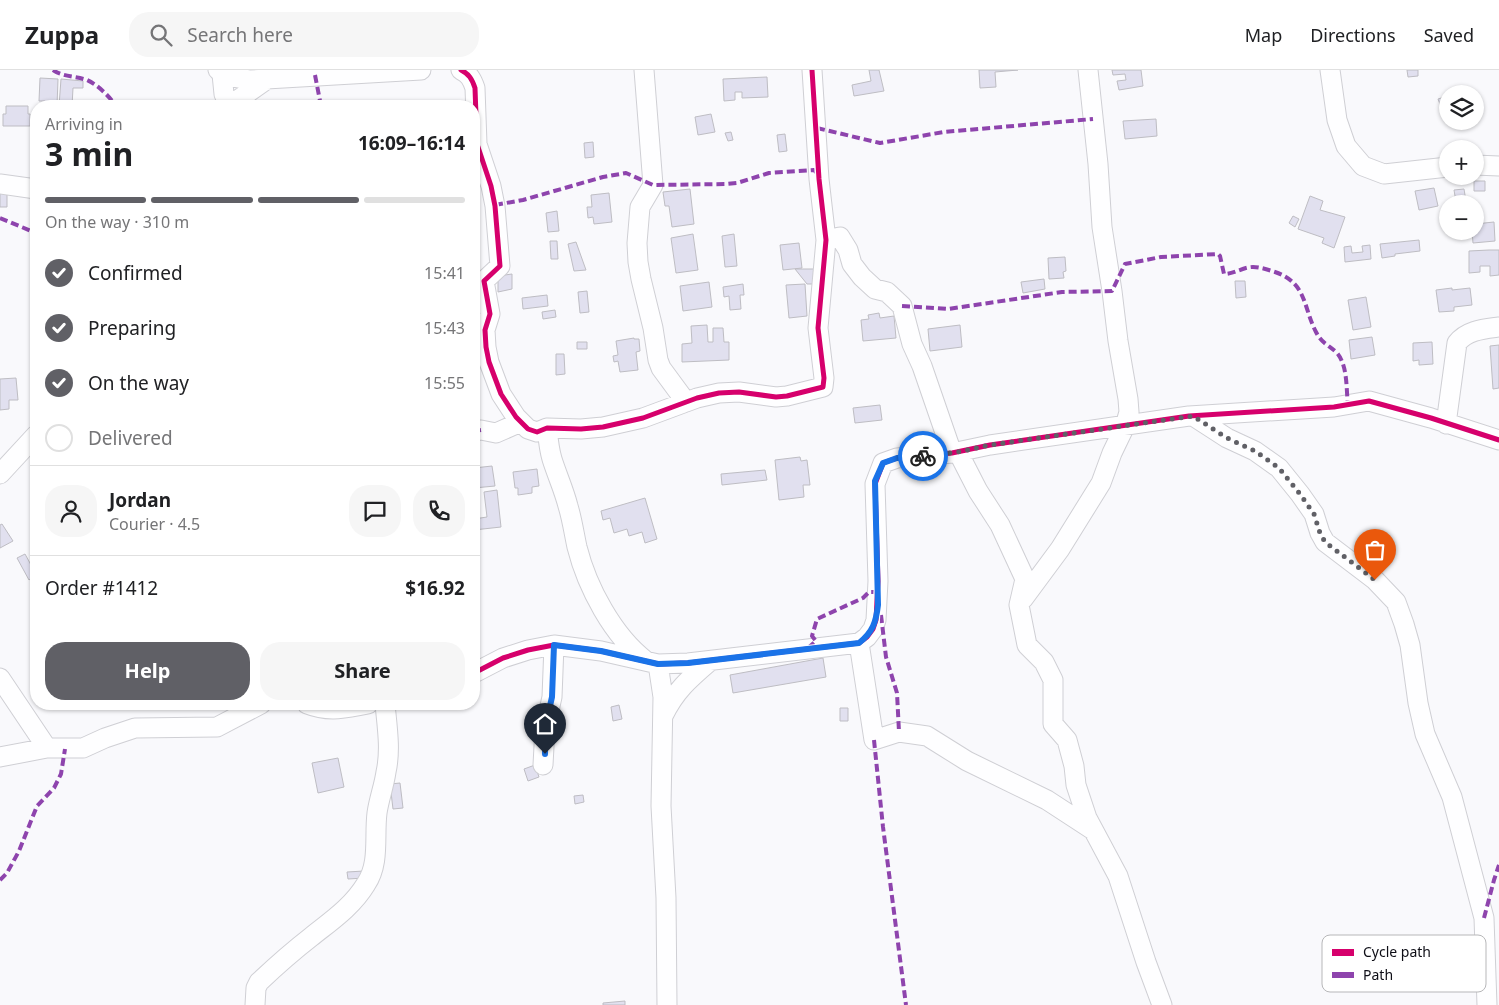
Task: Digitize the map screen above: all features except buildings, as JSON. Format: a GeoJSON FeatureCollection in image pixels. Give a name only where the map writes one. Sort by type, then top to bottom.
{"type":"FeatureCollection","features":[{"type":"Feature","properties":{"kind":"street"},"geometry":{"type":"LineString","coordinates":[[220,72],[233,78],[266,80],[355,72],[420,70]]}},
{"type":"Feature","properties":{"kind":"street"},"geometry":{"type":"LineString","coordinates":[[461,70],[472,80],[475,88],[475,100]]}},
{"type":"Feature","properties":{"kind":"street"},"geometry":{"type":"LineString","coordinates":[[644,70],[654,185],[640,207],[637,243],[638,262],[658,360],[661,368],[686,402]]}},
{"type":"Feature","properties":{"kind":"street"},"geometry":{"type":"LineString","coordinates":[[480,153],[491,186],[495,206],[500,266],[484,281],[490,314],[485,330],[488,362],[501,394],[528,429],[537,432],[547,428],[581,429],[603,427],[644,418],[697,398],[719,393],[739,392],[776,397],[823,387],[824,378],[818,328],[826,240],[819,179],[812,70]]}},
{"type":"Feature","properties":{"kind":"street"},"geometry":{"type":"LineString","coordinates":[[1019,605],[1060,549],[1101,483],[1112,453],[1125,426],[1128,412],[1128,399],[1102,227],[1098,164],[1088,70]]}},
{"type":"Feature","properties":{"kind":"street"},"geometry":{"type":"LineString","coordinates":[[1330,70],[1337,120],[1346,146],[1363,166],[1384,174],[1439,168]]}},
{"type":"Feature","properties":{"kind":"street"},"geometry":{"type":"LineString","coordinates":[[220,72],[226,100]]}},
{"type":"Feature","properties":{"kind":"street"},"geometry":{"type":"LineString","coordinates":[[238,100],[266,80]]}},
{"type":"Feature","properties":{"kind":"street"},"geometry":{"type":"LineString","coordinates":[[1484,166],[1499,166]]}},
{"type":"Feature","properties":{"kind":"street"},"geometry":{"type":"LineString","coordinates":[[0,184],[30,188]]}},
{"type":"Feature","properties":{"kind":"street"},"geometry":{"type":"LineString","coordinates":[[826,240],[842,238],[852,264],[862,277],[875,290],[887,292],[902,306],[912,344],[955,453],[1000,525],[1025,579],[1019,605],[1027,645],[1044,662],[1053,680],[1053,724],[1067,740],[1074,766],[1076,785],[1087,818],[1118,876],[1162,1005]]}},
{"type":"Feature","properties":{"kind":"street"},"geometry":{"type":"LineString","coordinates":[[1446,424],[1457,343],[1462,337],[1469,334],[1499,327]]}},
{"type":"Feature","properties":{"kind":"street"},"geometry":{"type":"LineString","coordinates":[[480,670],[503,658],[528,650],[554,645],[601,651],[653,662],[710,661],[859,643],[873,629],[876,620],[878,581],[875,484],[883,463],[897,458],[955,453],[990,445],[1193,416],[1334,407],[1370,401],[1499,440]]}},
{"type":"Feature","properties":{"kind":"street"},"geometry":{"type":"LineString","coordinates":[[1193,416],[1227,438],[1255,451],[1279,468],[1314,514],[1325,542],[1375,580],[1396,602],[1410,645],[1418,703],[1425,734],[1452,797],[1484,918],[1485,935]]}},
{"type":"Feature","properties":{"kind":"street"},"geometry":{"type":"LineString","coordinates":[[480,430],[496,433],[521,422]]}},
{"type":"Feature","properties":{"kind":"street"},"geometry":{"type":"LineString","coordinates":[[547,428],[551,458],[562,483],[578,549],[588,579],[620,636],[636,653],[653,662],[662,697],[661,806],[666,898],[667,1005]]}},
{"type":"Feature","properties":{"kind":"street"},"geometry":{"type":"LineString","coordinates":[[0,474],[30,442]]}},
{"type":"Feature","properties":{"kind":"street"},"geometry":{"type":"LineString","coordinates":[[859,643],[874,740],[900,732],[927,736],[967,761],[1047,800],[1095,831]]}},
{"type":"Feature","properties":{"kind":"street"},"geometry":{"type":"LineString","coordinates":[[543,765],[545,728],[552,697],[554,645]]}},
{"type":"Feature","properties":{"kind":"street"},"geometry":{"type":"LineString","coordinates":[[662,717],[686,680],[710,661]]}},
{"type":"Feature","properties":{"kind":"street"},"geometry":{"type":"LineString","coordinates":[[0,678],[47,748]]}},
{"type":"Feature","properties":{"kind":"street"},"geometry":{"type":"LineString","coordinates":[[0,757],[47,748],[83,748],[135,728],[217,727],[245,710]]}},
{"type":"Feature","properties":{"kind":"street"},"geometry":{"type":"LineString","coordinates":[[255,1005],[255,993],[259,982],[302,944],[342,913],[370,878],[374,869],[379,800],[386,772],[388,746],[386,710]]}},
{"type":"Feature","properties":{"kind":"street"},"geometry":{"type":"LineString","coordinates":[[1486,976],[1487,1005]]}},
{"type":"Feature","properties":{"kind":"marked path"},"geometry":{"type":"LineString","coordinates":[[53,70],[91,82],[112,100]]}},
{"type":"Feature","properties":{"kind":"marked path"},"geometry":{"type":"LineString","coordinates":[[315,75],[320,100]]}},
{"type":"Feature","properties":{"kind":"marked path"},"geometry":{"type":"LineString","coordinates":[[817,128],[880,143],[944,132],[1093,119]]}},
{"type":"Feature","properties":{"kind":"marked path"},"geometry":{"type":"LineString","coordinates":[[495,205],[523,200],[603,177],[626,173],[653,185],[727,184],[737,183],[769,173],[814,170],[819,175]]}},
{"type":"Feature","properties":{"kind":"marked path"},"geometry":{"type":"LineString","coordinates":[[0,218],[30,230]]}},
{"type":"Feature","properties":{"kind":"marked path"},"geometry":{"type":"LineString","coordinates":[[902,306],[948,309],[1062,292],[1112,291],[1125,264],[1161,257],[1218,254],[1224,274],[1256,267],[1275,272],[1293,282],[1303,297],[1318,336],[1341,358],[1345,371],[1348,405]]}},
{"type":"Feature","properties":{"kind":"marked path"},"geometry":{"type":"LineString","coordinates":[[808,648],[816,641],[812,636],[817,619],[863,598],[869,592],[878,592],[878,595]]}},
{"type":"Feature","properties":{"kind":"marked path"},"geometry":{"type":"LineString","coordinates":[[881,615],[886,657],[897,693],[899,732]]}},
{"type":"Feature","properties":{"kind":"marked path"},"geometry":{"type":"LineString","coordinates":[[874,740],[906,1005]]}},
{"type":"Feature","properties":{"kind":"marked path"},"geometry":{"type":"LineString","coordinates":[[0,880],[7,873],[19,851],[37,806],[54,788],[61,774],[65,749]]}},
{"type":"Feature","properties":{"kind":"marked path"},"geometry":{"type":"LineString","coordinates":[[1484,918],[1499,865]]}},
{"type":"Feature","properties":{"kind":"cycle path"},"geometry":{"type":"LineString","coordinates":[[461,70],[473,82],[475,100]]}},
{"type":"Feature","properties":{"kind":"cycle path"},"geometry":{"type":"LineString","coordinates":[[480,153],[491,186],[495,206],[500,266],[484,281],[490,314],[485,330],[486,347],[489,362],[501,394],[516,417],[528,429],[537,432],[547,428],[581,429],[603,427],[643,418],[697,398],[719,393],[739,392],[776,397],[787,396],[823,387],[824,378],[818,328],[826,240],[819,179],[812,70]]}},
{"type":"Feature","properties":{"kind":"cycle path"},"geometry":{"type":"LineString","coordinates":[[480,670],[503,658],[528,650],[554,645],[601,651],[658,664],[688,663],[859,643],[873,629],[876,620],[878,581],[875,484],[883,463],[897,458],[952,453],[990,445],[1189,416],[1334,407],[1369,401],[1431,418],[1499,440]]}},
{"type":"Feature","properties":{"kind":"way so far"},"geometry":{"type":"LineString","coordinates":[[923,456],[1193,416],[1227,438],[1255,451],[1279,468],[1314,514],[1325,542],[1375,580]]}},
{"type":"Feature","properties":{"kind":"route"},"geometry":{"type":"LineString","coordinates":[[545,754],[545,728],[552,697],[554,645],[601,651],[658,664],[688,663],[859,643],[867,637],[873,629],[878,605],[875,481],[883,463],[897,458],[923,456]]}}]}
